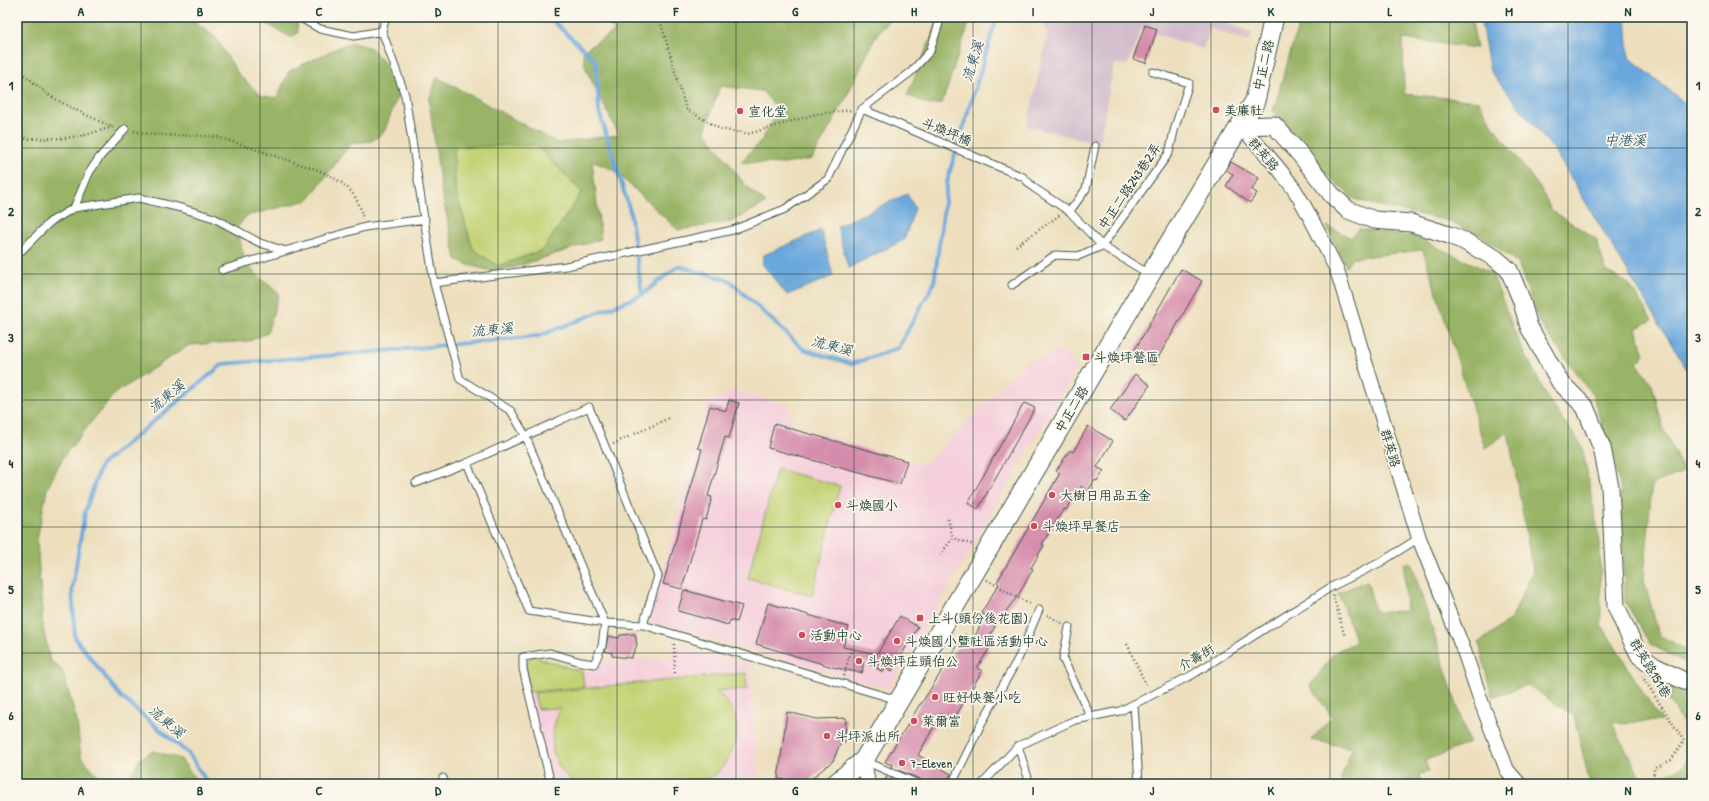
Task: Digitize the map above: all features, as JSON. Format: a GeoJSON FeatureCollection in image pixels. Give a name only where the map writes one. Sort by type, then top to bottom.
{"type":"FeatureCollection","features":[{"type":"Feature","properties":{"kind":"main road","name":"中正二路"},"geometry":{"type":"LineString","coordinates":[[835,784],[864,760],[1150,275],[1255,101],[1274,17]]}},
{"type":"Feature","properties":{"kind":"street"},"geometry":{"type":"LineString","coordinates":[[1240,126],[1274,125],[1299,153],[1332,195],[1348,210],[1374,220],[1411,223],[1449,235],[1464,241],[1495,258],[1509,270],[1521,299],[1529,328],[1560,382],[1585,407],[1602,448],[1610,487],[1616,606],[1640,656],[1660,669],[1684,681],[1692,682]]}},
{"type":"Feature","properties":{"kind":"street","name":"群英路"},"geometry":{"type":"LineString","coordinates":[[1240,126],[1267,154],[1294,189],[1337,270],[1419,538],[1464,651],[1507,770],[1519,784]]}},
{"type":"Feature","properties":{"kind":"street"},"geometry":{"type":"LineString","coordinates":[[864,760],[868,784]]}},
{"type":"Feature","properties":{"kind":"lane"},"geometry":{"type":"LineString","coordinates":[[299,17],[320,29],[354,36],[382,31]]}},
{"type":"Feature","properties":{"kind":"lane"},"geometry":{"type":"LineString","coordinates":[[386,17],[382,31],[405,95],[434,283],[460,379],[511,411],[525,436],[605,623],[602,646],[594,664],[581,662],[550,652],[524,657],[523,669],[551,784]]}},
{"type":"Feature","properties":{"kind":"lane"},"geometry":{"type":"LineString","coordinates":[[434,283],[566,266],[734,230],[785,209],[828,179],[862,108],[911,72],[930,51],[941,17]]}},
{"type":"Feature","properties":{"kind":"lane","name":"中正二路243巷2弄"},"geometry":{"type":"LineString","coordinates":[[1102,246],[1169,153],[1175,127],[1189,83],[1153,72]]}},
{"type":"Feature","properties":{"kind":"lane","name":"斗煥坪橋"},"geometry":{"type":"LineString","coordinates":[[862,108],[1023,176],[1034,188],[1070,212]]}},
{"type":"Feature","properties":{"kind":"lane"},"geometry":{"type":"LineString","coordinates":[[74,208],[92,168],[125,129]]}},
{"type":"Feature","properties":{"kind":"lane"},"geometry":{"type":"LineString","coordinates":[[1095,146],[1086,189],[1070,212],[1102,246],[1150,275]]}},
{"type":"Feature","properties":{"kind":"lane"},"geometry":{"type":"LineString","coordinates":[[17,255],[50,222],[74,208],[139,198],[214,218],[260,242],[286,250]]}},
{"type":"Feature","properties":{"kind":"lane"},"geometry":{"type":"LineString","coordinates":[[222,270],[365,227],[425,219]]}},
{"type":"Feature","properties":{"kind":"lane"},"geometry":{"type":"LineString","coordinates":[[1012,285],[1055,255],[1078,256],[1102,246]]}},
{"type":"Feature","properties":{"kind":"lane"},"geometry":{"type":"LineString","coordinates":[[416,483],[467,463],[589,407],[658,576],[643,625]]}},
{"type":"Feature","properties":{"kind":"lane"},"geometry":{"type":"LineString","coordinates":[[467,463],[529,611],[605,623],[643,625],[898,700]]}},
{"type":"Feature","properties":{"kind":"lane","name":"介壽街"},"geometry":{"type":"LineString","coordinates":[[982,784],[1018,746],[1075,720],[1120,711],[1192,675],[1330,587],[1381,562],[1419,538]]}},
{"type":"Feature","properties":{"kind":"lane"},"geometry":{"type":"LineString","coordinates":[[952,784],[981,724],[1019,657],[1039,610]]}},
{"type":"Feature","properties":{"kind":"lane"},"geometry":{"type":"LineString","coordinates":[[1068,627],[1063,659],[1091,717]]}},
{"type":"Feature","properties":{"kind":"lane"},"geometry":{"type":"LineString","coordinates":[[1134,704],[1139,784]]}},
{"type":"Feature","properties":{"kind":"lane"},"geometry":{"type":"LineString","coordinates":[[1018,746],[1030,784]]}},
{"type":"Feature","properties":{"kind":"lane"},"geometry":{"type":"LineString","coordinates":[[864,760],[918,784]]}},
{"type":"Feature","properties":{"kind":"path"},"geometry":{"type":"LineString","coordinates":[[659,17],[686,109],[720,129],[748,134],[816,114],[862,108]]}},
{"type":"Feature","properties":{"kind":"path"},"geometry":{"type":"LineString","coordinates":[[17,71],[49,95],[113,127],[152,135],[204,135],[218,137],[322,171],[336,178],[351,190],[361,204],[365,227]]}},
{"type":"Feature","properties":{"kind":"path"},"geometry":{"type":"LineString","coordinates":[[17,139],[65,138],[85,135],[113,127]]}},
{"type":"Feature","properties":{"kind":"path"},"geometry":{"type":"LineString","coordinates":[[1016,246],[1063,214],[1070,212]]}},
{"type":"Feature","properties":{"kind":"path"},"geometry":{"type":"LineString","coordinates":[[605,447],[669,418]]}},
{"type":"Feature","properties":{"kind":"path"},"geometry":{"type":"LineString","coordinates":[[948,520],[953,538]]}},
{"type":"Feature","properties":{"kind":"path"},"geometry":{"type":"LineString","coordinates":[[953,538],[973,544],[987,551]]}},
{"type":"Feature","properties":{"kind":"path"},"geometry":{"type":"LineString","coordinates":[[940,555],[953,538]]}},
{"type":"Feature","properties":{"kind":"path"},"geometry":{"type":"LineString","coordinates":[[974,572],[1068,627]]}},
{"type":"Feature","properties":{"kind":"path"},"geometry":{"type":"LineString","coordinates":[[1330,587],[1345,637]]}},
{"type":"Feature","properties":{"kind":"path"},"geometry":{"type":"LineString","coordinates":[[1127,644],[1151,695]]}},
{"type":"Feature","properties":{"kind":"path"},"geometry":{"type":"LineString","coordinates":[[674,645],[675,675]]}},
{"type":"Feature","properties":{"kind":"path"},"geometry":{"type":"LineString","coordinates":[[842,684],[852,645]]}},
{"type":"Feature","properties":{"kind":"path","name":"群英路151巷"},"geometry":{"type":"LineString","coordinates":[[1639,670],[1684,741],[1671,760],[1654,769],[1653,784]]}},
{"type":"Feature","properties":{"kind":"shaded area"},"geometry":{"type":"Polygon","coordinates":[[[1044,17],[1142,17],[1145,19],[1158,17],[1211,17],[1252,33],[1249,42],[1210,28],[1203,49],[1141,29],[1128,65],[1114,64],[1099,144],[1027,126],[1048,33],[1042,25],[1044,17]]]}},
{"type":"Feature","properties":{"kind":"shaded area","name":"斗煥國小"},"geometry":{"type":"Polygon","coordinates":[[[1061,350],[1077,367],[889,689],[649,621],[707,402],[733,391],[788,405],[794,427],[925,465],[1025,362],[1061,350]]]}},
{"type":"Feature","properties":{"kind":"shaded area"},"geometry":{"type":"Polygon","coordinates":[[[670,644],[750,664],[758,779],[723,784],[554,784],[529,692],[584,687],[582,672],[593,670],[601,661],[669,658],[670,644]]]}},
{"type":"Feature","properties":{"kind":"green space"},"geometry":{"type":"Polygon","coordinates":[[[17,17],[187,17],[215,37],[239,75],[262,96],[277,98],[289,71],[350,42],[371,48],[396,76],[397,98],[384,132],[372,141],[351,143],[308,200],[246,216],[237,228],[246,265],[279,294],[267,333],[249,341],[189,345],[114,394],[63,457],[47,489],[37,540],[43,627],[50,660],[62,670],[77,721],[81,757],[106,784],[17,784],[17,17]]]}},
{"type":"Feature","properties":{"kind":"green space"},"geometry":{"type":"Polygon","coordinates":[[[253,17],[294,17],[297,20],[298,33],[291,37],[253,17]]]}},
{"type":"Feature","properties":{"kind":"green space"},"geometry":{"type":"Polygon","coordinates":[[[602,17],[893,17],[877,34],[843,104],[812,159],[785,164],[741,162],[762,140],[779,110],[762,91],[720,86],[705,131],[745,185],[766,203],[731,222],[678,230],[614,170],[592,161],[601,239],[515,267],[492,271],[468,265],[456,259],[441,189],[429,100],[437,77],[557,143],[619,135],[585,67],[583,51],[615,31],[602,17]],[[535,145],[454,147],[455,189],[473,249],[498,266],[543,250],[582,192],[535,145]]]}},
{"type":"Feature","properties":{"kind":"green space"},"geometry":{"type":"Polygon","coordinates":[[[940,17],[971,17],[942,103],[930,105],[907,95],[940,17]]]}},
{"type":"Feature","properties":{"kind":"green space"},"geometry":{"type":"Polygon","coordinates":[[[1299,17],[1471,17],[1477,48],[1403,39],[1404,94],[1479,101],[1493,126],[1540,188],[1551,210],[1596,239],[1606,271],[1629,284],[1652,320],[1636,329],[1645,354],[1637,363],[1652,384],[1663,428],[1684,472],[1652,484],[1644,580],[1659,635],[1692,653],[1692,666],[1650,644],[1625,601],[1620,485],[1593,396],[1540,324],[1518,263],[1481,235],[1445,220],[1354,199],[1323,171],[1273,111],[1298,27],[1299,17]]]}},
{"type":"Feature","properties":{"kind":"green space"},"geometry":{"type":"Polygon","coordinates":[[[535,145],[582,192],[543,250],[498,266],[473,249],[455,189],[454,146],[535,145]]]}},
{"type":"Feature","properties":{"kind":"green space"},"geometry":{"type":"Polygon","coordinates":[[[1327,226],[1351,238],[1358,229],[1415,237],[1492,273],[1515,333],[1548,399],[1582,446],[1600,542],[1601,624],[1661,721],[1612,723],[1644,784],[1590,784],[1574,716],[1528,685],[1492,697],[1479,643],[1512,618],[1533,570],[1508,432],[1485,448],[1423,250],[1352,258],[1346,266],[1327,226]]]}},
{"type":"Feature","properties":{"kind":"green space"},"geometry":{"type":"Polygon","coordinates":[[[777,469],[840,486],[812,596],[748,578],[777,469]]]}},
{"type":"Feature","properties":{"kind":"green space"},"geometry":{"type":"Polygon","coordinates":[[[1411,562],[1469,743],[1425,761],[1429,772],[1419,774],[1421,784],[1341,784],[1341,778],[1352,748],[1311,740],[1332,717],[1310,686],[1335,652],[1356,642],[1338,593],[1367,581],[1376,612],[1406,611],[1404,564],[1411,562]]]}},
{"type":"Feature","properties":{"kind":"green space"},"geometry":{"type":"Polygon","coordinates":[[[532,656],[582,672],[584,687],[529,692],[525,664],[532,656]]]}},
{"type":"Feature","properties":{"kind":"green space"},"geometry":{"type":"Polygon","coordinates":[[[746,673],[747,689],[716,691],[730,706],[735,718],[737,732],[733,748],[722,768],[713,776],[705,779],[679,782],[575,784],[566,776],[560,767],[555,758],[553,749],[553,729],[560,708],[538,709],[534,693],[746,673]]]}},
{"type":"Feature","properties":{"kind":"green space"},"geometry":{"type":"Polygon","coordinates":[[[1660,684],[1692,692],[1692,738],[1660,684]]]}},
{"type":"Feature","properties":{"kind":"green space"},"geometry":{"type":"Polygon","coordinates":[[[153,751],[181,759],[194,777],[193,784],[108,784],[128,779],[140,759],[153,751]]]}},
{"type":"Feature","properties":{"kind":"green space"},"geometry":{"type":"Polygon","coordinates":[[[1692,752],[1692,784],[1665,784],[1665,775],[1683,767],[1692,752]]]}},
{"type":"Feature","properties":{"kind":"water","name":"中港溪"},"geometry":{"type":"Polygon","coordinates":[[[1480,17],[1626,17],[1629,57],[1692,109],[1692,378],[1554,150],[1490,71],[1480,17]]]}},
{"type":"Feature","properties":{"kind":"water"},"geometry":{"type":"Polygon","coordinates":[[[907,194],[915,208],[904,240],[848,268],[837,226],[907,194]]]}},
{"type":"Feature","properties":{"kind":"water"},"geometry":{"type":"Polygon","coordinates":[[[821,230],[833,276],[787,295],[762,264],[764,255],[821,230]]]}},
{"type":"Feature","properties":{"kind":"building"},"geometry":{"type":"Polygon","coordinates":[[[1145,25],[1157,29],[1146,63],[1133,59],[1145,25]]]}},
{"type":"Feature","properties":{"kind":"building"},"geometry":{"type":"Polygon","coordinates":[[[1231,162],[1259,178],[1252,190],[1257,193],[1250,203],[1226,186],[1233,174],[1226,170],[1231,162]]]}},
{"type":"Feature","properties":{"kind":"building"},"geometry":{"type":"Polygon","coordinates":[[[1181,269],[1202,281],[1154,365],[1133,353],[1181,269]]]}},
{"type":"Feature","properties":{"kind":"building"},"geometry":{"type":"Polygon","coordinates":[[[1135,374],[1150,385],[1125,421],[1110,410],[1135,374]]]}},
{"type":"Feature","properties":{"kind":"building"},"geometry":{"type":"Polygon","coordinates":[[[729,400],[739,403],[729,438],[725,437],[708,496],[712,497],[706,520],[702,519],[682,589],[663,584],[702,449],[698,448],[710,406],[726,411],[729,400]]]}},
{"type":"Feature","properties":{"kind":"building"},"geometry":{"type":"Polygon","coordinates":[[[1024,403],[1035,408],[978,509],[968,503],[1024,403]]]}},
{"type":"Feature","properties":{"kind":"building"},"geometry":{"type":"Polygon","coordinates":[[[774,424],[907,461],[900,484],[768,448],[774,424]]]}},
{"type":"Feature","properties":{"kind":"building"},"geometry":{"type":"Polygon","coordinates":[[[1088,426],[1113,441],[1097,467],[1104,471],[1097,481],[1095,480],[1088,491],[1081,486],[1066,510],[1064,509],[1042,544],[1044,545],[1031,568],[1033,569],[1019,594],[997,623],[984,646],[989,649],[977,668],[982,671],[953,721],[941,714],[918,755],[951,774],[947,784],[923,784],[920,779],[891,767],[892,765],[885,762],[965,634],[973,639],[986,616],[981,613],[999,584],[997,582],[1060,473],[1056,471],[1070,450],[1073,452],[1088,426]]]}},
{"type":"Feature","properties":{"kind":"building"},"geometry":{"type":"Polygon","coordinates":[[[684,590],[742,606],[737,622],[730,620],[728,625],[678,611],[684,590]]]}},
{"type":"Feature","properties":{"kind":"building","name":"活動中心"},"geometry":{"type":"Polygon","coordinates":[[[768,603],[849,627],[843,647],[877,654],[900,616],[918,627],[892,671],[885,667],[883,672],[864,661],[862,673],[836,668],[756,644],[768,603]]]}},
{"type":"Feature","properties":{"kind":"building"},"geometry":{"type":"Polygon","coordinates":[[[635,634],[637,645],[631,658],[612,656],[612,653],[605,651],[608,636],[619,638],[620,635],[635,634]]]}},
{"type":"Feature","properties":{"kind":"building"},"geometry":{"type":"Polygon","coordinates":[[[787,712],[817,719],[846,718],[845,743],[840,744],[833,761],[806,783],[778,779],[787,712]]]}},
{"type":"Feature","properties":{"kind":"building"},"geometry":{"type":"Polygon","coordinates":[[[887,776],[905,784],[884,784],[887,776]]]}},
{"type":"Feature","properties":{"kind":"waterway"},"geometry":{"type":"LineString","coordinates":[[549,17],[596,61],[599,111],[630,211],[642,295]]}},
{"type":"Feature","properties":{"kind":"waterway","name":"流東溪"},"geometry":{"type":"LineString","coordinates":[[208,784],[189,754],[121,697],[75,638],[72,589],[85,512],[101,465],[223,364],[386,351],[539,336],[642,295],[678,266],[729,280],[803,349],[852,364],[898,348],[934,283],[948,177],[997,17]]}},
{"type":"Feature","properties":{"kind":"place","name":"美廉社"},"geometry":{"type":"Point","coordinates":[1216,110]}},
{"type":"Feature","properties":{"kind":"place","name":"宣化堂"},"geometry":{"type":"Point","coordinates":[740,111]}},
{"type":"Feature","properties":{"kind":"place","name":"斗煥坪營區"},"geometry":{"type":"Point","coordinates":[1086,357]}},
{"type":"Feature","properties":{"kind":"place","name":"大樹日用品五金"},"geometry":{"type":"Point","coordinates":[1052,495]}},
{"type":"Feature","properties":{"kind":"place","name":"斗煥國小"},"geometry":{"type":"Point","coordinates":[838,505]}},
{"type":"Feature","properties":{"kind":"place","name":"斗煥坪早餐店"},"geometry":{"type":"Point","coordinates":[1034,526]}},
{"type":"Feature","properties":{"kind":"place","name":"上斗(頭份後花園)"},"geometry":{"type":"Point","coordinates":[920,618]}},
{"type":"Feature","properties":{"kind":"place","name":"活動中心"},"geometry":{"type":"Point","coordinates":[802,635]}},
{"type":"Feature","properties":{"kind":"place","name":"斗煥國小暨社區活動中心"},"geometry":{"type":"Point","coordinates":[897,641]}},
{"type":"Feature","properties":{"kind":"place","name":"斗煥坪庄頭伯公"},"geometry":{"type":"Point","coordinates":[859,661]}},
{"type":"Feature","properties":{"kind":"place","name":"旺好快餐小吃"},"geometry":{"type":"Point","coordinates":[935,697]}},
{"type":"Feature","properties":{"kind":"place","name":"萊爾富"},"geometry":{"type":"Point","coordinates":[914,721]}},
{"type":"Feature","properties":{"kind":"place","name":"斗坪派出所"},"geometry":{"type":"Point","coordinates":[827,736]}},
{"type":"Feature","properties":{"kind":"place","name":"7-Eleven"},"geometry":{"type":"Point","coordinates":[902,763]}}]}
